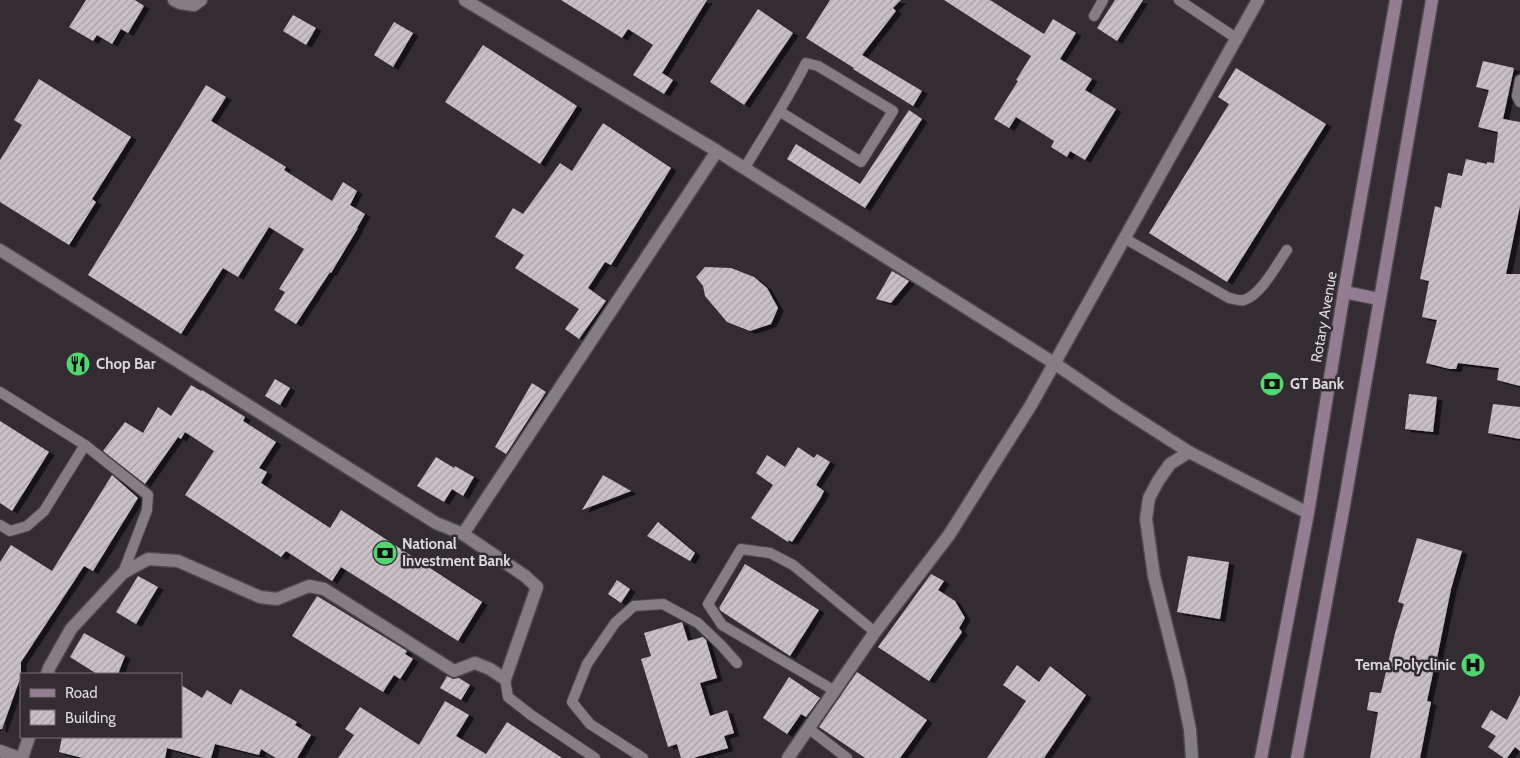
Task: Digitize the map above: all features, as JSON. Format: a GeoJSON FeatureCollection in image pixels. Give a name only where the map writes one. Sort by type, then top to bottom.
{"type":"FeatureCollection","features":[{"type":"Feature","properties":{"kind":"main road","name":"Rotary Avenue"},"geometry":{"type":"LineString","coordinates":[[1261,758],[1308,513],[1344,292],[1396,0]]}},
{"type":"Feature","properties":{"kind":"main road"},"geometry":{"type":"LineString","coordinates":[[1297,758],[1345,500],[1432,0]]}},
{"type":"Feature","properties":{"kind":"main road"},"geometry":{"type":"LineString","coordinates":[[1344,292],[1379,299]]}},
{"type":"Feature","properties":{"kind":"street"},"geometry":{"type":"LineString","coordinates":[[174,0],[180,4],[194,5],[201,0]]}},
{"type":"Feature","properties":{"kind":"street"},"geometry":{"type":"LineString","coordinates":[[465,0],[717,151],[1054,363],[1189,452],[1308,513]]}},
{"type":"Feature","properties":{"kind":"street"},"geometry":{"type":"LineString","coordinates":[[788,758],[875,632],[949,535],[1031,405],[1258,0]]}},
{"type":"Feature","properties":{"kind":"street"},"geometry":{"type":"LineString","coordinates":[[463,534],[717,151]]}},
{"type":"Feature","properties":{"kind":"street"},"geometry":{"type":"LineString","coordinates":[[0,250],[436,523],[463,534],[526,576],[537,587],[505,678],[475,663],[454,671],[324,589],[309,586],[277,599],[260,597],[178,561],[148,559],[123,573],[71,629],[47,673]]}},
{"type":"Feature","properties":{"kind":"street"},"geometry":{"type":"LineString","coordinates":[[1189,452],[1170,464],[1158,480],[1149,498],[1146,518],[1154,576],[1182,688],[1190,730],[1192,758]]}},
{"type":"Feature","properties":{"kind":"street"},"geometry":{"type":"LineString","coordinates":[[0,752],[21,758],[28,738]]}},
{"type":"Feature","properties":{"kind":"lane"},"geometry":{"type":"LineString","coordinates":[[1094,16],[1103,0]]}},
{"type":"Feature","properties":{"kind":"lane"},"geometry":{"type":"LineString","coordinates":[[1179,0],[1236,38]]}},
{"type":"Feature","properties":{"kind":"lane"},"geometry":{"type":"LineString","coordinates":[[744,168],[779,111],[797,82],[806,63],[818,66],[893,111],[861,162],[779,111]]}},
{"type":"Feature","properties":{"kind":"lane"},"geometry":{"type":"LineString","coordinates":[[1520,80],[1517,96],[1520,102]]}},
{"type":"Feature","properties":{"kind":"lane"},"geometry":{"type":"LineString","coordinates":[[1124,238],[1229,298],[1242,301],[1252,297],[1264,284],[1287,250]]}},
{"type":"Feature","properties":{"kind":"lane"},"geometry":{"type":"LineString","coordinates":[[0,392],[85,444],[148,495],[146,510],[123,573]]}},
{"type":"Feature","properties":{"kind":"lane"},"geometry":{"type":"LineString","coordinates":[[0,525],[10,531],[27,526],[44,511],[85,444]]}},
{"type":"Feature","properties":{"kind":"lane"},"geometry":{"type":"LineString","coordinates":[[836,691],[722,624],[708,604],[741,549],[770,553],[793,565],[875,632]]}},
{"type":"Feature","properties":{"kind":"lane"},"geometry":{"type":"LineString","coordinates":[[643,758],[590,724],[572,702],[587,664],[615,623],[634,606],[663,604],[698,623],[737,663]]}},
{"type":"Feature","properties":{"kind":"lane"},"geometry":{"type":"LineString","coordinates":[[505,678],[508,697],[530,715],[595,758]]}},
{"type":"Feature","properties":{"kind":"lane"},"geometry":{"type":"LineString","coordinates":[[808,728],[847,758]]}},
{"type":"Feature","properties":{"kind":"building"},"geometry":{"type":"Polygon","coordinates":[[[86,0],[135,0],[144,6],[128,33],[121,29],[112,44],[97,35],[93,41],[69,27],[86,0]]]}},
{"type":"Feature","properties":{"kind":"building"},"geometry":{"type":"Polygon","coordinates":[[[561,0],[707,0],[662,73],[673,80],[664,94],[633,75],[653,45],[628,29],[622,38],[561,0]]]}},
{"type":"Feature","properties":{"kind":"building"},"geometry":{"type":"Polygon","coordinates":[[[830,0],[901,0],[893,8],[896,11],[862,55],[922,91],[913,106],[806,38],[830,0]]]}},
{"type":"Feature","properties":{"kind":"building"},"geometry":{"type":"Polygon","coordinates":[[[944,0],[990,0],[1044,34],[1053,19],[1076,33],[1060,59],[1092,79],[1085,90],[1116,109],[1085,160],[1070,151],[1067,157],[1051,147],[1054,141],[1016,117],[1009,128],[994,119],[1031,56],[944,0]]]}},
{"type":"Feature","properties":{"kind":"building"},"geometry":{"type":"Polygon","coordinates":[[[1115,0],[1143,0],[1117,41],[1097,28],[1115,0]]]}},
{"type":"Feature","properties":{"kind":"building"},"geometry":{"type":"Polygon","coordinates":[[[758,9],[793,33],[744,105],[710,82],[758,9]]]}},
{"type":"Feature","properties":{"kind":"building"},"geometry":{"type":"Polygon","coordinates":[[[293,15],[316,28],[306,45],[283,31],[293,15]]]}},
{"type":"Feature","properties":{"kind":"building"},"geometry":{"type":"Polygon","coordinates":[[[394,22],[413,33],[393,67],[374,55],[394,22]]]}},
{"type":"Feature","properties":{"kind":"building"},"geometry":{"type":"Polygon","coordinates":[[[483,45],[577,106],[540,164],[445,102],[483,45]]]}},
{"type":"Feature","properties":{"kind":"building"},"geometry":{"type":"Polygon","coordinates":[[[1483,61],[1514,68],[1503,119],[1520,122],[1520,206],[1506,274],[1520,274],[1520,386],[1497,380],[1499,368],[1458,363],[1456,369],[1450,369],[1426,363],[1437,320],[1422,317],[1429,281],[1420,279],[1435,206],[1441,208],[1448,173],[1462,176],[1466,159],[1487,164],[1487,162],[1494,163],[1498,132],[1478,127],[1489,90],[1476,87],[1483,61]]]}},
{"type":"Feature","properties":{"kind":"building"},"geometry":{"type":"Polygon","coordinates":[[[1236,68],[1326,124],[1227,282],[1149,233],[1229,104],[1218,97],[1236,68]]]}},
{"type":"Feature","properties":{"kind":"building"},"geometry":{"type":"Polygon","coordinates":[[[39,79],[131,137],[92,199],[96,202],[69,245],[0,202],[0,160],[22,125],[14,120],[39,79]]]}},
{"type":"Feature","properties":{"kind":"building"},"geometry":{"type":"Polygon","coordinates":[[[206,85],[226,97],[211,121],[286,167],[284,170],[332,201],[343,182],[357,191],[350,205],[365,214],[331,273],[296,324],[274,310],[285,292],[279,289],[304,249],[269,227],[238,277],[223,268],[181,334],[88,275],[206,85]]]}},
{"type":"Feature","properties":{"kind":"building"},"geometry":{"type":"Polygon","coordinates":[[[909,110],[922,119],[865,208],[787,159],[796,144],[860,184],[909,110]]]}},
{"type":"Feature","properties":{"kind":"building"},"geometry":{"type":"Polygon","coordinates":[[[603,123],[671,168],[611,265],[605,262],[588,288],[606,301],[579,339],[565,329],[579,309],[515,268],[524,255],[495,237],[513,208],[523,214],[560,163],[572,171],[603,123]]]}},
{"type":"Feature","properties":{"kind":"building"},"geometry":{"type":"Polygon","coordinates":[[[705,267],[731,268],[754,277],[767,288],[778,308],[771,324],[750,331],[727,322],[705,296],[703,286],[696,277],[705,267]]]}},
{"type":"Feature","properties":{"kind":"building"},"geometry":{"type":"Polygon","coordinates":[[[892,271],[909,281],[891,303],[876,299],[892,271]]]}},
{"type":"Feature","properties":{"kind":"building"},"geometry":{"type":"Polygon","coordinates":[[[275,379],[290,388],[280,405],[265,396],[275,379]]]}},
{"type":"Feature","properties":{"kind":"building"},"geometry":{"type":"Polygon","coordinates":[[[532,383],[546,392],[506,454],[495,447],[532,383]]]}},
{"type":"Feature","properties":{"kind":"building"},"geometry":{"type":"Polygon","coordinates":[[[191,385],[245,417],[243,421],[276,442],[259,468],[267,472],[261,483],[330,528],[341,510],[482,602],[458,641],[341,567],[332,581],[286,551],[281,557],[185,495],[214,451],[185,432],[181,439],[178,437],[145,484],[103,451],[125,422],[143,433],[158,407],[171,416],[191,385]]]}},
{"type":"Feature","properties":{"kind":"building"},"geometry":{"type":"Polygon","coordinates":[[[1409,394],[1437,397],[1433,432],[1405,429],[1409,394]]]}},
{"type":"Feature","properties":{"kind":"building"},"geometry":{"type":"Polygon","coordinates":[[[1493,404],[1520,407],[1520,439],[1488,433],[1493,404]]]}},
{"type":"Feature","properties":{"kind":"building"},"geometry":{"type":"Polygon","coordinates":[[[0,421],[49,452],[12,511],[0,503],[0,421]]]}},
{"type":"Feature","properties":{"kind":"building"},"geometry":{"type":"Polygon","coordinates":[[[798,447],[814,458],[817,454],[830,462],[816,485],[824,491],[820,499],[792,542],[789,540],[788,542],[751,518],[773,485],[756,473],[767,455],[785,467],[798,447]]]}},
{"type":"Feature","properties":{"kind":"building"},"geometry":{"type":"Polygon","coordinates":[[[436,457],[474,477],[463,496],[452,489],[444,502],[417,486],[436,457]]]}},
{"type":"Feature","properties":{"kind":"building"},"geometry":{"type":"Polygon","coordinates":[[[112,475],[138,498],[93,571],[84,566],[21,662],[20,679],[2,729],[0,729],[0,562],[11,545],[52,571],[112,475]]]}},
{"type":"Feature","properties":{"kind":"building"},"geometry":{"type":"Polygon","coordinates":[[[603,475],[631,491],[582,510],[603,475]]]}},
{"type":"Feature","properties":{"kind":"building"},"geometry":{"type":"Polygon","coordinates":[[[658,522],[695,553],[690,561],[647,536],[658,522]]]}},
{"type":"Feature","properties":{"kind":"building"},"geometry":{"type":"Polygon","coordinates":[[[1417,538],[1462,551],[1451,589],[1427,701],[1431,702],[1420,758],[1370,758],[1378,712],[1367,710],[1370,692],[1381,693],[1404,604],[1398,602],[1417,538]]]}},
{"type":"Feature","properties":{"kind":"building"},"geometry":{"type":"Polygon","coordinates":[[[1188,556],[1229,562],[1220,619],[1177,612],[1188,556]]]}},
{"type":"Feature","properties":{"kind":"building"},"geometry":{"type":"Polygon","coordinates":[[[745,564],[819,610],[790,656],[719,608],[745,564]]]}},
{"type":"Feature","properties":{"kind":"building"},"geometry":{"type":"Polygon","coordinates":[[[931,574],[944,581],[938,590],[955,601],[965,618],[959,628],[962,632],[929,681],[878,647],[931,574]]]}},
{"type":"Feature","properties":{"kind":"building"},"geometry":{"type":"Polygon","coordinates":[[[138,576],[158,587],[136,624],[116,612],[138,576]]]}},
{"type":"Feature","properties":{"kind":"building"},"geometry":{"type":"Polygon","coordinates":[[[617,580],[630,589],[621,603],[608,594],[617,580]]]}},
{"type":"Feature","properties":{"kind":"building"},"geometry":{"type":"Polygon","coordinates":[[[317,596],[407,651],[405,654],[413,659],[400,679],[394,675],[383,692],[292,636],[317,596]]]}},
{"type":"Feature","properties":{"kind":"building"},"geometry":{"type":"Polygon","coordinates":[[[682,622],[688,641],[703,637],[706,640],[717,678],[700,683],[710,716],[727,710],[734,733],[724,736],[728,748],[693,758],[681,758],[677,744],[668,747],[641,659],[651,656],[644,633],[682,622]]]}},
{"type":"Feature","properties":{"kind":"building"},"geometry":{"type":"Polygon","coordinates":[[[84,633],[125,656],[118,673],[95,673],[70,657],[84,633]]]}},
{"type":"Feature","properties":{"kind":"building"},"geometry":{"type":"Polygon","coordinates":[[[1017,665],[1039,682],[1050,666],[1086,695],[1044,758],[987,758],[1026,701],[1003,685],[1017,665]]]}},
{"type":"Feature","properties":{"kind":"building"},"geometry":{"type":"Polygon","coordinates":[[[857,672],[927,720],[900,758],[865,758],[819,727],[857,672]]]}},
{"type":"Feature","properties":{"kind":"building"},"geometry":{"type":"Polygon","coordinates":[[[447,676],[453,679],[459,678],[470,685],[461,700],[440,688],[447,676]]]}},
{"type":"Feature","properties":{"kind":"building"},"geometry":{"type":"Polygon","coordinates":[[[789,677],[820,698],[806,717],[801,714],[787,734],[763,718],[789,677]]]}},
{"type":"Feature","properties":{"kind":"building"},"geometry":{"type":"Polygon","coordinates":[[[182,686],[202,698],[207,690],[231,705],[240,689],[297,722],[295,725],[311,735],[297,758],[276,758],[261,749],[259,755],[215,744],[211,758],[204,758],[167,748],[165,758],[83,758],[59,752],[62,738],[182,738],[182,686]]]}},
{"type":"Feature","properties":{"kind":"building"},"geometry":{"type":"Polygon","coordinates":[[[1520,695],[1520,751],[1515,747],[1507,758],[1504,758],[1488,747],[1496,736],[1481,727],[1491,710],[1507,720],[1520,695]]]}},
{"type":"Feature","properties":{"kind":"building"},"geometry":{"type":"Polygon","coordinates":[[[445,701],[469,715],[456,736],[486,754],[507,722],[562,758],[338,758],[354,735],[345,729],[360,707],[419,745],[445,701]]]}},
{"type":"Feature","properties":{"kind":"place","name":"Chop Bar"},"geometry":{"type":"Point","coordinates":[78,364]}},
{"type":"Feature","properties":{"kind":"place","name":"GT Bank"},"geometry":{"type":"Point","coordinates":[1272,384]}},
{"type":"Feature","properties":{"kind":"place","name":"National Investment Bank"},"geometry":{"type":"Point","coordinates":[385,553]}},
{"type":"Feature","properties":{"kind":"place","name":"Tema Polyclinic"},"geometry":{"type":"Point","coordinates":[1473,665]}}]}
